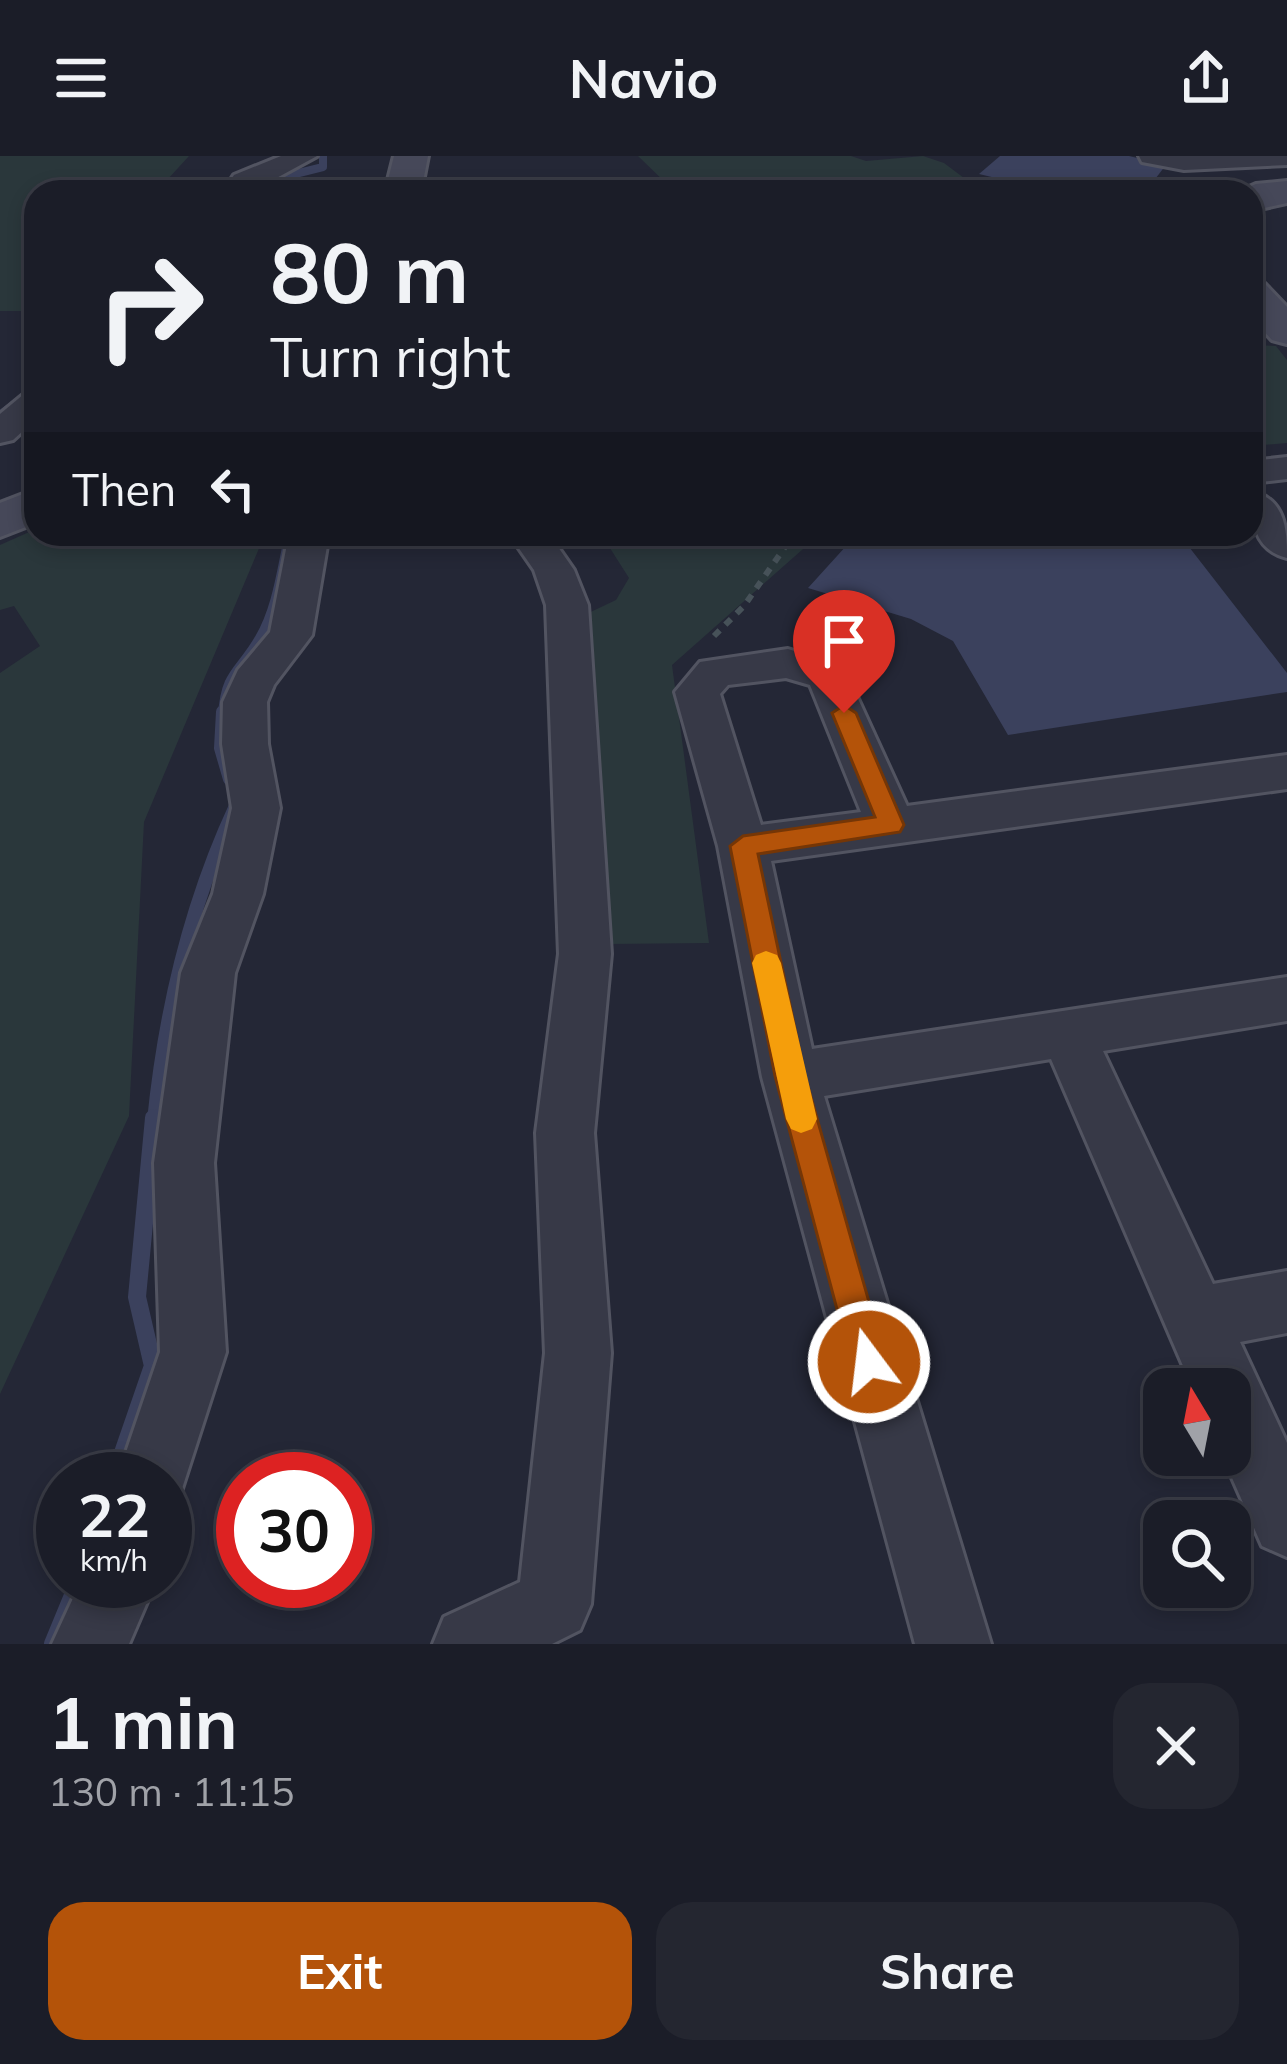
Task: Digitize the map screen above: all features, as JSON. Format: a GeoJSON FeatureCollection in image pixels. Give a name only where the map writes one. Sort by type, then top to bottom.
{"type":"FeatureCollection","features":[{"type":"Feature","properties":{"kind":"street"},"geometry":{"type":"LineString","coordinates":[[246,180],[304,156]]}},
{"type":"Feature","properties":{"kind":"street"},"geometry":{"type":"LineString","coordinates":[[1152,156],[1184,163],[1287,157]]}},
{"type":"Feature","properties":{"kind":"street"},"geometry":{"type":"LineString","coordinates":[[1263,306],[1287,331]]}},
{"type":"Feature","properties":{"kind":"street"},"geometry":{"type":"LineString","coordinates":[[0,432],[24,411]]}},
{"type":"Feature","properties":{"kind":"street"},"geometry":{"type":"LineString","coordinates":[[1263,517],[1287,546]]}},
{"type":"Feature","properties":{"kind":"street"},"geometry":{"type":"LineString","coordinates":[[161,1452],[193,1352],[184,1163],[208,974],[238,894],[256,808],[244,744],[244,702],[254,680],[291,635],[307,546]]}},
{"type":"Feature","properties":{"kind":"street"},"geometry":{"type":"LineString","coordinates":[[471,1644],[554,1604],[578,1353],[565,1133],[585,954],[567,605],[554,570],[537,546]]}},
{"type":"Feature","properties":{"kind":"street"},"geometry":{"type":"LineString","coordinates":[[891,825],[828,676],[788,663],[715,672],[697,692],[743,846],[790,1076],[953,1644]]}},
{"type":"Feature","properties":{"kind":"street"},"geometry":{"type":"LineString","coordinates":[[743,846],[1287,772]]}},
{"type":"Feature","properties":{"kind":"street"},"geometry":{"type":"LineString","coordinates":[[790,1076],[1287,999]]}},
{"type":"Feature","properties":{"kind":"street"},"geometry":{"type":"LineString","coordinates":[[1068,1035],[1217,1368]]}},
{"type":"Feature","properties":{"kind":"street"},"geometry":{"type":"LineString","coordinates":[[1195,1318],[1287,1302]]}},
{"type":"Feature","properties":{"kind":"street"},"geometry":{"type":"LineString","coordinates":[[1251,1442],[1287,1521]]}},
{"type":"Feature","properties":{"kind":"street"},"geometry":{"type":"LineString","coordinates":[[90,1644],[107,1608]]}},
{"type":"Feature","properties":{"kind":"path"},"geometry":{"type":"LineString","coordinates":[[715,672],[687,662],[744,606],[786,546]]}},
{"type":"Feature","properties":{"kind":"shaded area"},"geometry":{"type":"Polygon","coordinates":[[[0,156],[189,156],[167,180],[24,180],[24,311],[0,311],[0,156]]]}},
{"type":"Feature","properties":{"kind":"shaded area"},"geometry":{"type":"Polygon","coordinates":[[[638,156],[851,156],[866,161],[923,156],[944,163],[967,180],[663,180],[638,156]]]}},
{"type":"Feature","properties":{"kind":"shaded area"},"geometry":{"type":"Polygon","coordinates":[[[1263,345],[1276,346],[1287,360],[1287,443],[1263,445],[1263,345]]]}},
{"type":"Feature","properties":{"kind":"shaded area"},"geometry":{"type":"Polygon","coordinates":[[[24,534],[24,546],[260,546],[144,822],[129,1116],[0,1394],[0,673],[40,646],[14,606],[0,610],[0,545],[24,534]]]}},
{"type":"Feature","properties":{"kind":"shaded area"},"geometry":{"type":"Polygon","coordinates":[[[609,546],[806,546],[672,665],[709,943],[608,944],[580,617],[616,600],[629,578],[609,546]]]}},
{"type":"Feature","properties":{"kind":"water"},"geometry":{"type":"Polygon","coordinates":[[[1000,156],[1129,156],[1166,165],[1154,180],[1004,180],[979,174],[1000,156]]]}},
{"type":"Feature","properties":{"kind":"water"},"geometry":{"type":"Polygon","coordinates":[[[846,546],[1188,546],[1287,673],[1287,692],[1008,735],[953,641],[911,619],[808,588],[846,546]]]}},
{"type":"Feature","properties":{"kind":"waterway"},"geometry":{"type":"LineString","coordinates":[[278,180],[323,167],[323,156]]}},
{"type":"Feature","properties":{"kind":"waterway"},"geometry":{"type":"LineString","coordinates":[[0,416],[24,398]]}},
{"type":"Feature","properties":{"kind":"waterway"},"geometry":{"type":"LineString","coordinates":[[223,715],[231,681],[271,613],[288,546]]}},
{"type":"Feature","properties":{"kind":"waterway"},"geometry":{"type":"LineString","coordinates":[[223,712],[221,748],[230,779]]}},
{"type":"Feature","properties":{"kind":"waterway"},"geometry":{"type":"LineString","coordinates":[[154,1121],[165,1040],[192,921],[236,806]]}},
{"type":"Feature","properties":{"kind":"waterway"},"geometry":{"type":"LineString","coordinates":[[123,1452],[153,1366],[137,1297],[154,1118]]}},
{"type":"Feature","properties":{"kind":"waterway"},"geometry":{"type":"LineString","coordinates":[[53,1644],[68,1608]]}},
{"type":"Feature","properties":{"kind":"slow traffic"},"geometry":{"type":"LineString","coordinates":[[766,963],[801,1119]]}},
{"type":"Feature","properties":{"kind":"route"},"geometry":{"type":"LineString","coordinates":[[844,713],[891,825],[743,846],[790,1076],[869,1362]]}}]}
